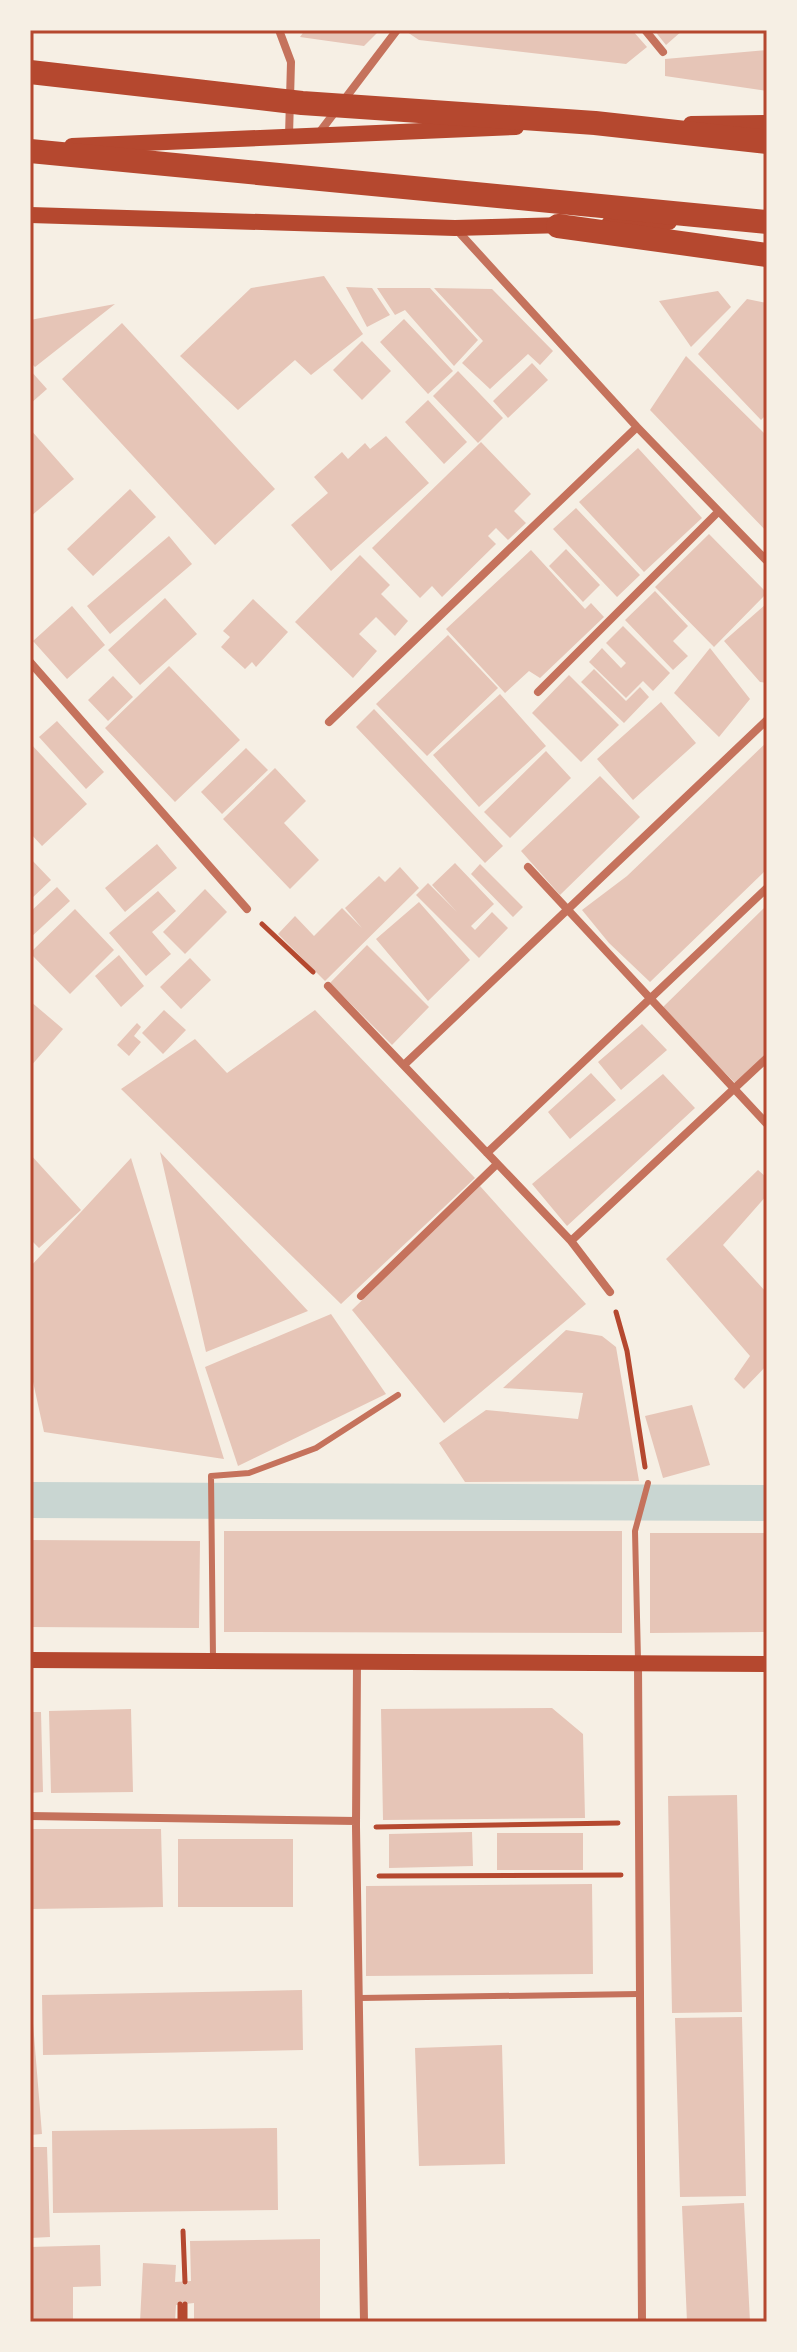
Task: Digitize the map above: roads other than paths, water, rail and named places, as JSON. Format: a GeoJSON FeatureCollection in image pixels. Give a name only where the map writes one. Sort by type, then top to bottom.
{"type":"FeatureCollection","features":[{"type":"Feature","properties":{"kind":"highway"},"geometry":{"type":"LineString","coordinates":[[30,72],[302,103],[595,123],[767,142]]}},
{"type":"Feature","properties":{"kind":"highway"},"geometry":{"type":"LineString","coordinates":[[30,149],[767,221]]}},
{"type":"Feature","properties":{"kind":"highway"},"geometry":{"type":"LineString","coordinates":[[558,226],[767,255]]}},
{"type":"Feature","properties":{"kind":"main road"},"geometry":{"type":"LineString","coordinates":[[30,149],[319,134],[767,123]]}},
{"type":"Feature","properties":{"kind":"main road"},"geometry":{"type":"LineString","coordinates":[[30,215],[455,228],[767,221]]}},
{"type":"Feature","properties":{"kind":"main road"},"geometry":{"type":"LineString","coordinates":[[30,1660],[767,1664]]}},
{"type":"Feature","properties":{"kind":"street"},"geometry":{"type":"LineString","coordinates":[[279,30],[291,62],[289,136]]}},
{"type":"Feature","properties":{"kind":"street"},"geometry":{"type":"LineString","coordinates":[[319,134],[397,30]]}},
{"type":"Feature","properties":{"kind":"street"},"geometry":{"type":"LineString","coordinates":[[645,30],[663,52]]}},
{"type":"Feature","properties":{"kind":"street"},"geometry":{"type":"LineString","coordinates":[[455,228],[637,427],[767,561]]}},
{"type":"Feature","properties":{"kind":"street"},"geometry":{"type":"LineString","coordinates":[[329,722],[637,427]]}},
{"type":"Feature","properties":{"kind":"street"},"geometry":{"type":"LineString","coordinates":[[538,692],[718,512]]}},
{"type":"Feature","properties":{"kind":"street"},"geometry":{"type":"LineString","coordinates":[[30,662],[247,909]]}},
{"type":"Feature","properties":{"kind":"street"},"geometry":{"type":"LineString","coordinates":[[405,1064],[767,720]]}},
{"type":"Feature","properties":{"kind":"street"},"geometry":{"type":"LineString","coordinates":[[528,867],[767,1124]]}},
{"type":"Feature","properties":{"kind":"street"},"geometry":{"type":"LineString","coordinates":[[487,1153],[767,888]]}},
{"type":"Feature","properties":{"kind":"street"},"geometry":{"type":"LineString","coordinates":[[328,986],[571,1241],[610,1292]]}},
{"type":"Feature","properties":{"kind":"street"},"geometry":{"type":"LineString","coordinates":[[571,1241],[767,1058]]}},
{"type":"Feature","properties":{"kind":"street"},"geometry":{"type":"LineString","coordinates":[[361,1296],[497,1164]]}},
{"type":"Feature","properties":{"kind":"street"},"geometry":{"type":"LineString","coordinates":[[357,1662],[356,1824],[364,2322]]}},
{"type":"Feature","properties":{"kind":"street"},"geometry":{"type":"LineString","coordinates":[[638,1664],[642,2322]]}},
{"type":"Feature","properties":{"kind":"street"},"geometry":{"type":"LineString","coordinates":[[30,1816],[356,1824]]}},
{"type":"Feature","properties":{"kind":"lane"},"geometry":{"type":"LineString","coordinates":[[213,1661],[211,1476],[249,1473],[316,1448],[398,1395]]}},
{"type":"Feature","properties":{"kind":"lane"},"geometry":{"type":"LineString","coordinates":[[638,1664],[635,1531],[648,1483]]}},
{"type":"Feature","properties":{"kind":"lane"},"geometry":{"type":"LineString","coordinates":[[360,1998],[639,1994]]}},
{"type":"Feature","properties":{"kind":"waterway"},"geometry":{"type":"LineString","coordinates":[[30,1500],[767,1503]]}}]}
